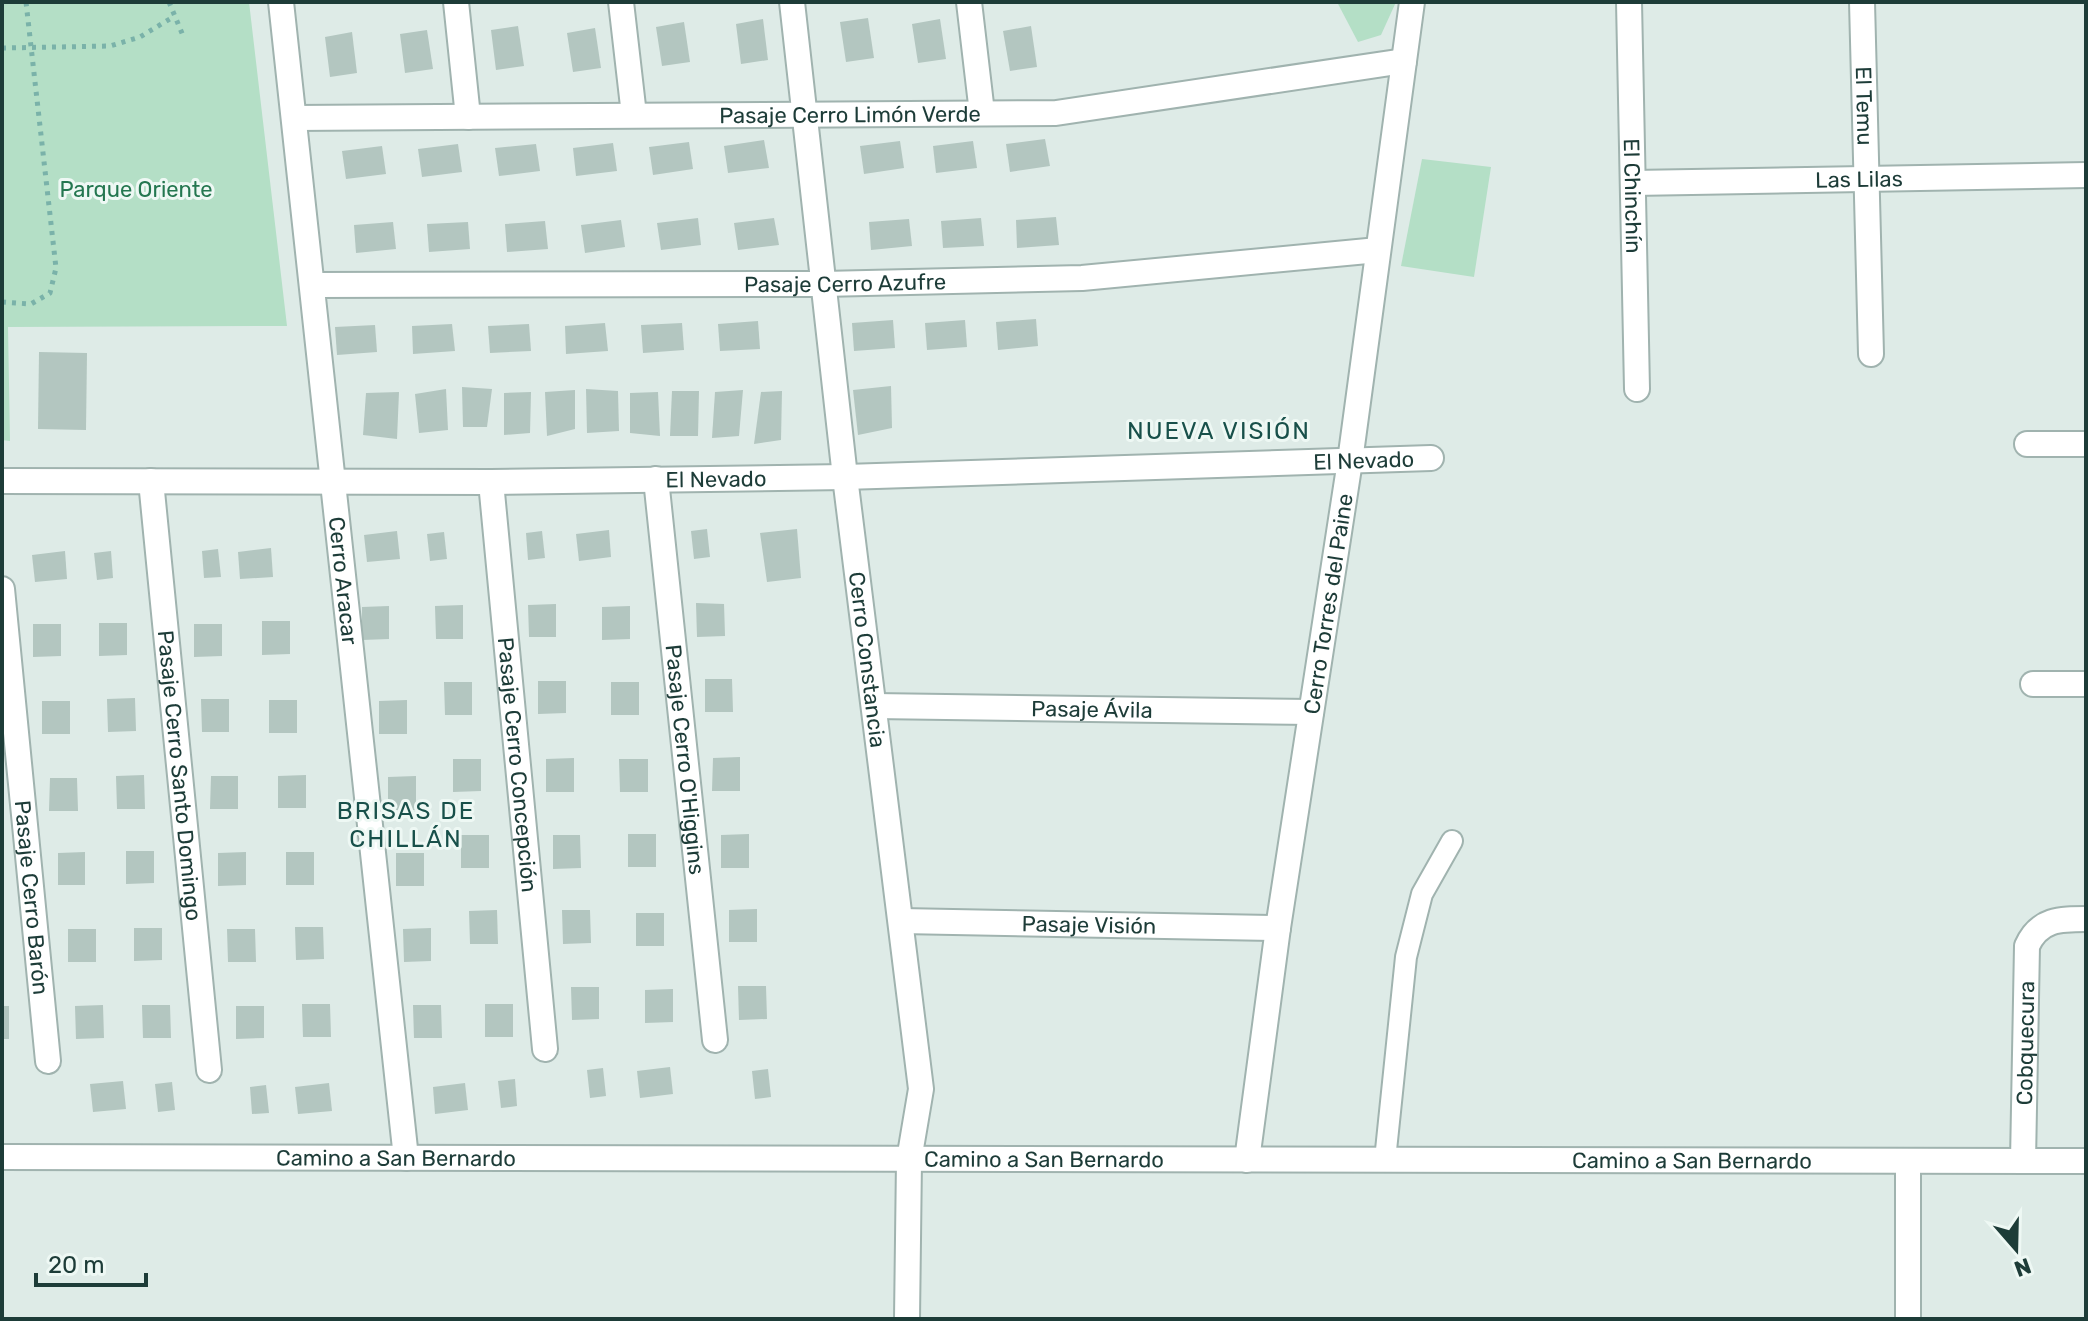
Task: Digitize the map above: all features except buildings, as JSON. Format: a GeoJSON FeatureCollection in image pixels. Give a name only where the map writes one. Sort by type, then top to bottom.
{"type":"FeatureCollection","features":[{"type":"Feature","properties":{"kind":"street","name":"Cerro Aracar"},"geometry":{"type":"LineString","coordinates":[[281,2],[406,1158]]}},
{"type":"Feature","properties":{"kind":"street"},"geometry":{"type":"LineString","coordinates":[[456,2],[468,117]]}},
{"type":"Feature","properties":{"kind":"street"},"geometry":{"type":"LineString","coordinates":[[621,2],[634,115]]}},
{"type":"Feature","properties":{"kind":"street","name":"Cerro Constancia"},"geometry":{"type":"LineString","coordinates":[[792,2],[845,477],[921,1089],[909,1160],[907,1319]]}},
{"type":"Feature","properties":{"kind":"street"},"geometry":{"type":"LineString","coordinates":[[969,2],[982,113]]}},
{"type":"Feature","properties":{"kind":"street","name":"Cerro Torres del Paine"},"geometry":{"type":"LineString","coordinates":[[1247,1160],[1278,928],[1350,461],[1412,2]]}},
{"type":"Feature","properties":{"kind":"street","name":"El Chinchín"},"geometry":{"type":"LineString","coordinates":[[1629,2],[1637,389]]}},
{"type":"Feature","properties":{"kind":"street","name":"El Temu"},"geometry":{"type":"LineString","coordinates":[[1862,2],[1871,354]]}},
{"type":"Feature","properties":{"kind":"street","name":"Pasaje Cerro Limón Verde"},"geometry":{"type":"LineString","coordinates":[[294,118],[1056,113],[1404,61]]}},
{"type":"Feature","properties":{"kind":"street","name":"Las Lilas"},"geometry":{"type":"LineString","coordinates":[[1633,183],[2086,175]]}},
{"type":"Feature","properties":{"kind":"street","name":"Pasaje Cerro Azufre"},"geometry":{"type":"LineString","coordinates":[[313,285],[823,284],[1082,278],[1378,250]]}},
{"type":"Feature","properties":{"kind":"street"},"geometry":{"type":"LineString","coordinates":[[2027,444],[2086,444]]}},
{"type":"Feature","properties":{"kind":"street","name":"El Nevado"},"geometry":{"type":"LineString","coordinates":[[2,481],[491,482],[845,477],[1431,458]]}},
{"type":"Feature","properties":{"kind":"street","name":"Pasaje Cerro O'Higgins"},"geometry":{"type":"LineString","coordinates":[[656,479],[715,1040]]}},
{"type":"Feature","properties":{"kind":"street","name":"Pasaje Cerro Santo Domingo"},"geometry":{"type":"LineString","coordinates":[[151,481],[209,1070]]}},
{"type":"Feature","properties":{"kind":"street","name":"Pasaje Cerro Concepción"},"geometry":{"type":"LineString","coordinates":[[491,482],[545,1049]]}},
{"type":"Feature","properties":{"kind":"street","name":"Pasaje Cerro Barón"},"geometry":{"type":"LineString","coordinates":[[2,589],[48,1061]]}},
{"type":"Feature","properties":{"kind":"street"},"geometry":{"type":"LineString","coordinates":[[2033,684],[2086,684]]}},
{"type":"Feature","properties":{"kind":"street","name":"Pasaje Ávila"},"geometry":{"type":"LineString","coordinates":[[874,706],[1311,712]]}},
{"type":"Feature","properties":{"kind":"street","name":"Cobquecura"},"geometry":{"type":"LineString","coordinates":[[2023,1161],[2026,957],[2031,937],[2038,929],[2055,920],[2086,919]]}},
{"type":"Feature","properties":{"kind":"street","name":"Pasaje Visión"},"geometry":{"type":"LineString","coordinates":[[901,921],[1278,928]]}},
{"type":"Feature","properties":{"kind":"street","name":"Camino a San Bernardo"},"geometry":{"type":"LineString","coordinates":[[2,1157],[2086,1161]]}},
{"type":"Feature","properties":{"kind":"street"},"geometry":{"type":"LineString","coordinates":[[1908,1161],[1908,1319]]}},
{"type":"Feature","properties":{"kind":"lane"},"geometry":{"type":"LineString","coordinates":[[1385,1160],[1406,957],[1422,894],[1452,841]]}},
{"type":"Feature","properties":{"kind":"path"},"geometry":{"type":"LineString","coordinates":[[2,302],[31,304],[50,293],[56,268],[26,2]]}},
{"type":"Feature","properties":{"kind":"path"},"geometry":{"type":"LineString","coordinates":[[169,2],[184,38]]}},
{"type":"Feature","properties":{"kind":"path"},"geometry":{"type":"LineString","coordinates":[[2,48],[31,50],[110,46],[140,37],[173,17]]}},
{"type":"Feature","properties":{"kind":"green space","name":"Parque Oriente"},"geometry":{"type":"Polygon","coordinates":[[[2,2],[249,2],[287,326],[8,327],[10,441],[2,440],[2,2]]]}},
{"type":"Feature","properties":{"kind":"green space"},"geometry":{"type":"Polygon","coordinates":[[[1337,2],[1396,2],[1381,35],[1358,42],[1337,2]]]}},
{"type":"Feature","properties":{"kind":"green space"},"geometry":{"type":"Polygon","coordinates":[[[1422,159],[1491,167],[1474,277],[1401,266],[1422,159]]]}},
{"type":"Feature","properties":{"kind":"district","name":"NUEVA VISIÓN"},"geometry":{"type":"Point","coordinates":[1219,431]}},
{"type":"Feature","properties":{"kind":"district","name":"BRISAS DE CHILLÁN"},"geometry":{"type":"Point","coordinates":[406,825]}}]}
